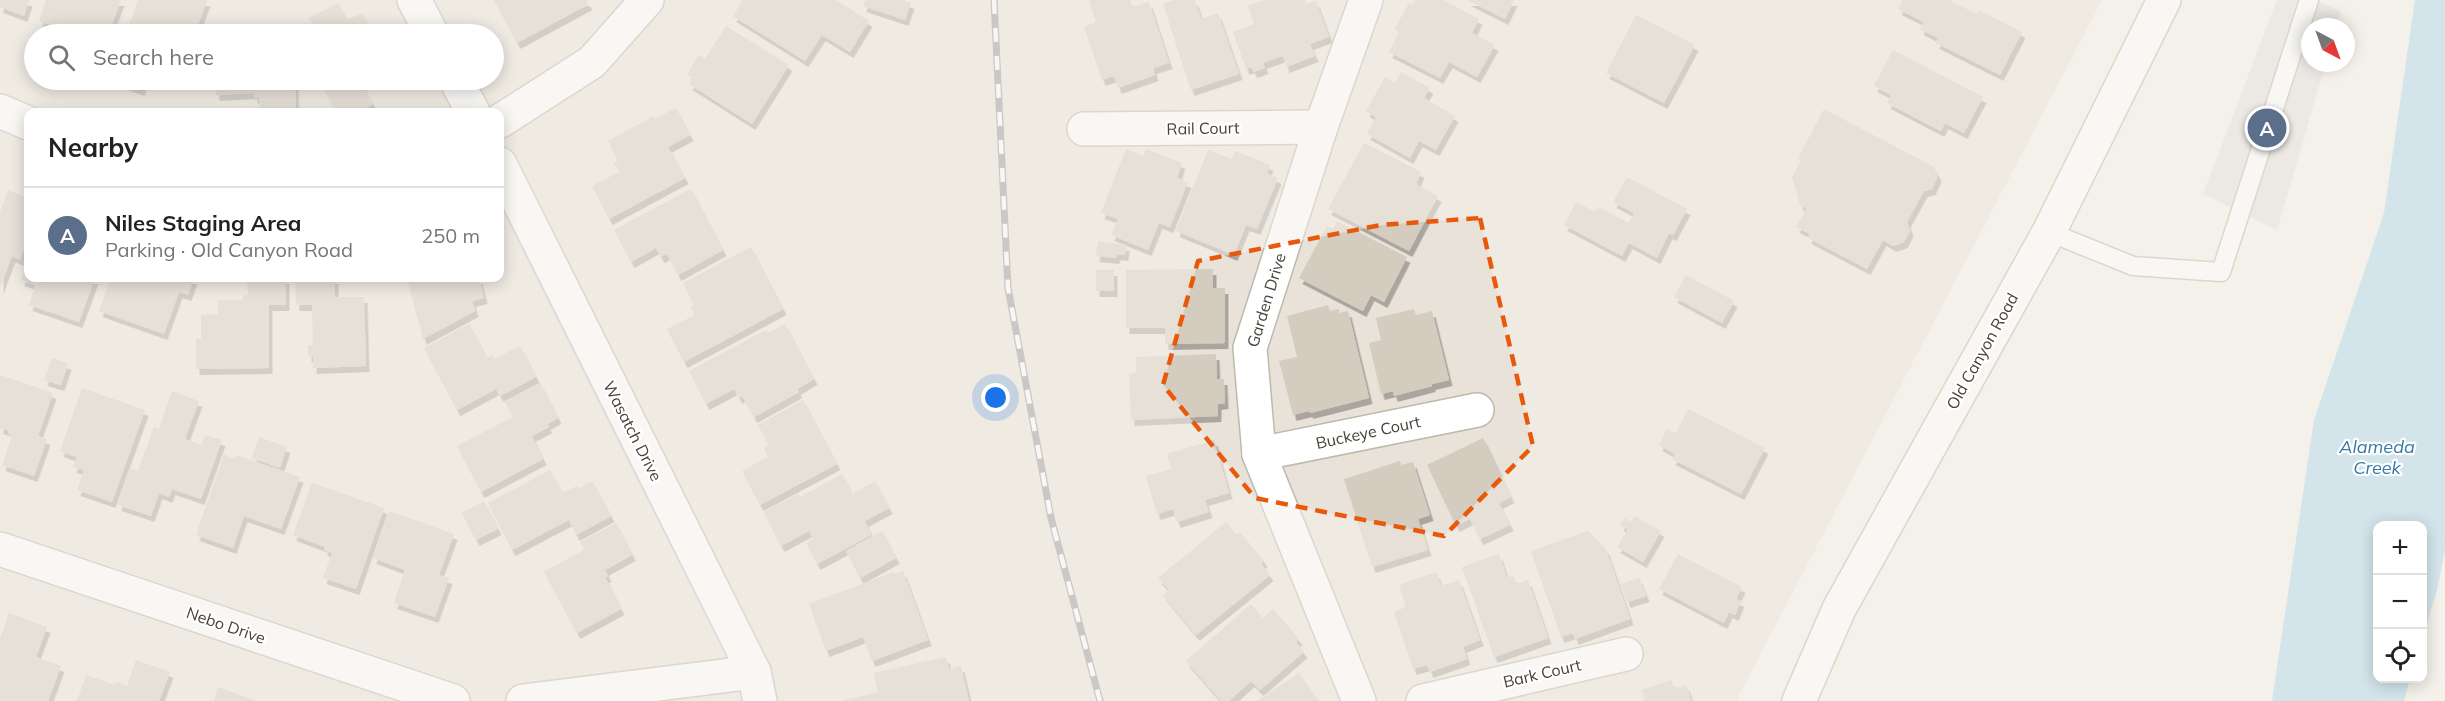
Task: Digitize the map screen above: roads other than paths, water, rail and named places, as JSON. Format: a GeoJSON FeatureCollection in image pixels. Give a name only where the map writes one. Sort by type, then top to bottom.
{"type":"FeatureCollection","features":[{"type":"Feature","properties":{"kind":"street"},"geometry":{"type":"LineString","coordinates":[[414,0],[427,24]]}},
{"type":"Feature","properties":{"kind":"street"},"geometry":{"type":"LineString","coordinates":[[504,118],[592,62],[647,0]]}},
{"type":"Feature","properties":{"kind":"street","name":"Garden Drive"},"geometry":{"type":"LineString","coordinates":[[1359,701],[1259,454],[1250,348],[1321,127],[1366,0]]}},
{"type":"Feature","properties":{"kind":"street","name":"Old Canyon Road"},"geometry":{"type":"LineString","coordinates":[[1798,701],[1839,609],[2049,232],[2164,0]]}},
{"type":"Feature","properties":{"kind":"street"},"geometry":{"type":"LineString","coordinates":[[461,90],[471,108]]}},
{"type":"Feature","properties":{"kind":"street"},"geometry":{"type":"LineString","coordinates":[[0,111],[24,121]]}},
{"type":"Feature","properties":{"kind":"street","name":"Rail Court"},"geometry":{"type":"LineString","coordinates":[[1084,129],[1321,127]]}},
{"type":"Feature","properties":{"kind":"street","name":"Wasatch Drive"},"geometry":{"type":"LineString","coordinates":[[504,172],[757,687]]}},
{"type":"Feature","properties":{"kind":"street","name":"Buckeye Court"},"geometry":{"type":"LineString","coordinates":[[1259,454],[1478,410]]}},
{"type":"Feature","properties":{"kind":"street","name":"Nebo Drive"},"geometry":{"type":"LineString","coordinates":[[0,549],[453,701]]}},
{"type":"Feature","properties":{"kind":"street","name":"Bark Court"},"geometry":{"type":"LineString","coordinates":[[1423,701],[1626,654]]}},
{"type":"Feature","properties":{"kind":"street"},"geometry":{"type":"LineString","coordinates":[[523,701],[757,687]]}},
{"type":"Feature","properties":{"kind":"lane"},"geometry":{"type":"LineString","coordinates":[[2049,232],[2133,266],[2221,272],[2309,0]]}},
{"type":"Feature","properties":{"kind":"water","name":"Alameda Creek"},"geometry":{"type":"Polygon","coordinates":[[[2415,0],[2445,0],[2445,550],[2437,590],[2427,624],[2427,521],[2373,521],[2373,683],[2409,683],[2404,701],[2272,701],[2314,420],[2384,213],[2415,0]]]}},
{"type":"Feature","properties":{"kind":"railway"},"geometry":{"type":"LineString","coordinates":[[994,0],[1008,288],[1051,518],[1100,701]]}},
{"type":"Feature","properties":{"kind":"place","name":"Niles Staging Area"},"geometry":{"type":"Point","coordinates":[2267,128]}}]}
